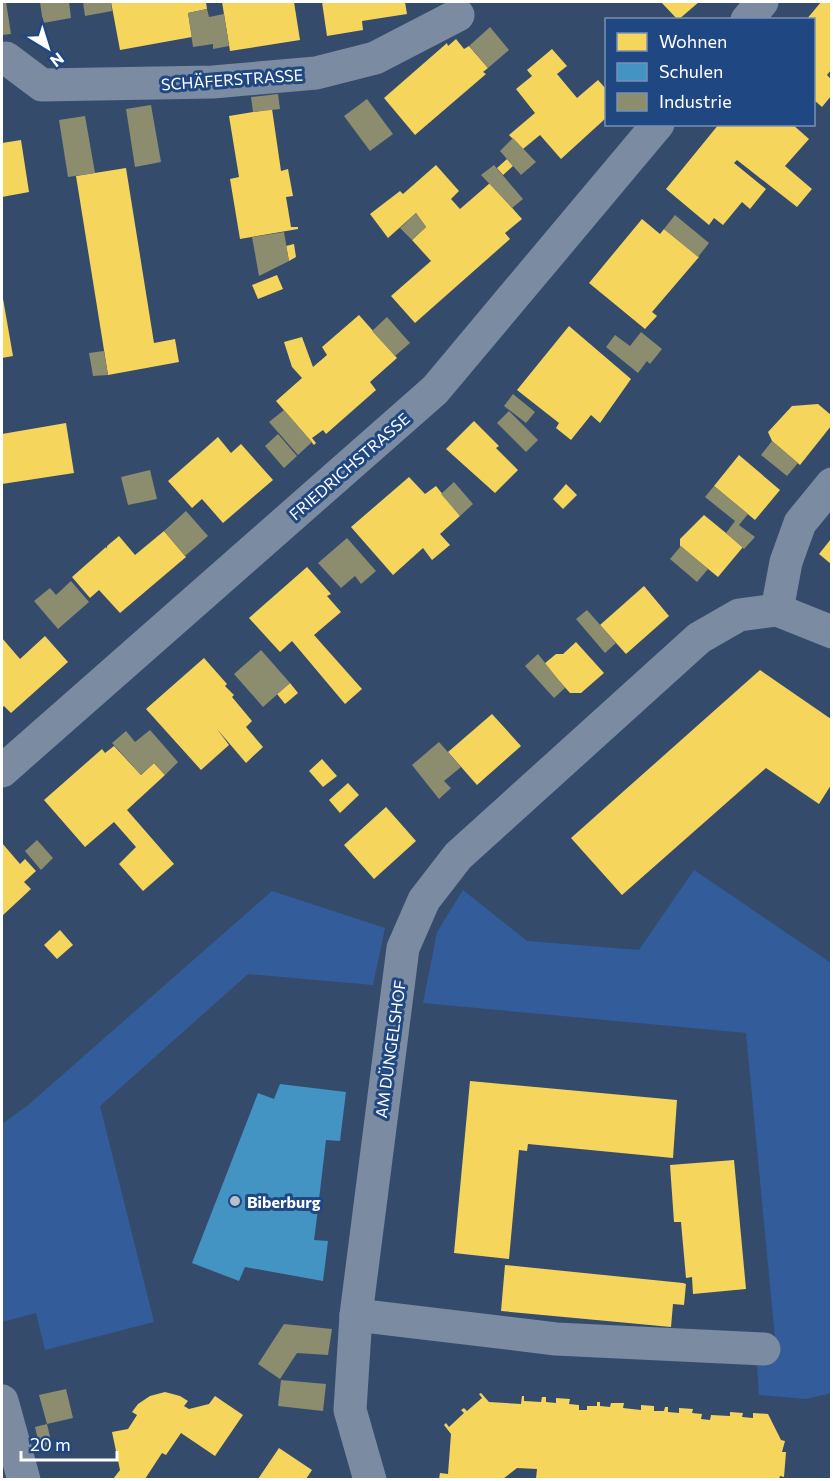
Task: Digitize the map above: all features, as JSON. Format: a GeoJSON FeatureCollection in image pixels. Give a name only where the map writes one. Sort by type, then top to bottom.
{"type":"FeatureCollection","features":[{"type":"Feature","properties":{"kind":"street"},"geometry":{"type":"LineString","coordinates":[[749,18],[762,2]]}},
{"type":"Feature","properties":{"kind":"street","name":"SCHÄFERSTRASSE"},"geometry":{"type":"LineString","coordinates":[[2,59],[6,58],[42,85],[213,82],[316,73],[375,58],[458,15]]}},
{"type":"Feature","properties":{"kind":"street","name":"FRIEDRICHSTRASSE"},"geometry":{"type":"LineString","coordinates":[[2,771],[435,390],[656,126]]}},
{"type":"Feature","properties":{"kind":"street"},"geometry":{"type":"LineString","coordinates":[[777,610],[786,562],[800,523],[831,484]]}},
{"type":"Feature","properties":{"kind":"street","name":"AM DÜNGELSHOF"},"geometry":{"type":"LineString","coordinates":[[370,1479],[350,1410],[356,1315],[403,948],[424,900],[458,855],[699,638],[739,615],[777,610],[831,632]]}},
{"type":"Feature","properties":{"kind":"street"},"geometry":{"type":"LineString","coordinates":[[356,1315],[556,1339],[764,1349]]}},
{"type":"Feature","properties":{"kind":"street"},"geometry":{"type":"LineString","coordinates":[[2,1401],[24,1479]]}},
{"type":"Feature","properties":{"kind":"shaded area"},"geometry":{"type":"Polygon","coordinates":[[[694,870],[831,963],[831,1393],[806,1399],[759,1395],[755,1335],[775,1338],[746,1033],[423,1003],[437,932],[463,890],[527,941],[639,950],[694,870]]]}},
{"type":"Feature","properties":{"kind":"shaded area"},"geometry":{"type":"Polygon","coordinates":[[[272,891],[385,928],[373,985],[248,974],[100,1106],[154,1322],[45,1350],[36,1313],[2,1322],[2,1124],[27,1106],[272,891]]]}},
{"type":"Feature","properties":{"kind":"building: Wohnen"},"geometry":{"type":"Polygon","coordinates":[[[111,2],[206,2],[207,9],[188,13],[192,37],[120,50],[111,2]]]}},
{"type":"Feature","properties":{"kind":"building: Wohnen"},"geometry":{"type":"Polygon","coordinates":[[[222,2],[294,2],[300,40],[230,51],[222,2]]]}},
{"type":"Feature","properties":{"kind":"building: Wohnen"},"geometry":{"type":"Polygon","coordinates":[[[322,2],[405,2],[407,14],[362,21],[363,30],[327,36],[322,2]]]}},
{"type":"Feature","properties":{"kind":"building: Wohnen"},"geometry":{"type":"Polygon","coordinates":[[[661,2],[699,2],[680,18],[676,18],[661,2]]]}},
{"type":"Feature","properties":{"kind":"building: Wohnen"},"geometry":{"type":"Polygon","coordinates":[[[821,2],[831,2],[831,70],[827,75],[831,79],[831,96],[822,107],[815,101],[815,18],[808,18],[821,2]]]}},
{"type":"Feature","properties":{"kind":"building: Wohnen"},"geometry":{"type":"Polygon","coordinates":[[[456,39],[464,49],[469,46],[488,68],[483,72],[486,74],[415,135],[384,98],[447,43],[448,46],[456,39]]]}},
{"type":"Feature","properties":{"kind":"building: Wohnen"},"geometry":{"type":"Polygon","coordinates":[[[552,49],[567,66],[557,74],[577,98],[598,80],[605,88],[605,119],[561,159],[540,135],[523,149],[509,135],[535,113],[516,89],[532,76],[527,70],[552,49]]]}},
{"type":"Feature","properties":{"kind":"building: Wohnen"},"geometry":{"type":"Polygon","coordinates":[[[272,109],[281,171],[288,169],[293,196],[286,197],[291,227],[298,227],[298,229],[240,239],[230,179],[239,177],[229,116],[272,109]]]}},
{"type":"Feature","properties":{"kind":"building: Wohnen"},"geometry":{"type":"Polygon","coordinates":[[[717,126],[794,126],[809,139],[785,166],[812,189],[797,207],[737,160],[734,163],[766,189],[750,209],[742,202],[723,225],[714,218],[709,225],[666,189],[717,126]]]}},
{"type":"Feature","properties":{"kind":"building: Wohnen"},"geometry":{"type":"Polygon","coordinates":[[[21,140],[29,192],[2,197],[2,143],[21,140]]]}},
{"type":"Feature","properties":{"kind":"building: Wohnen"},"geometry":{"type":"Polygon","coordinates":[[[507,159],[513,166],[503,175],[497,168],[507,159]]]}},
{"type":"Feature","properties":{"kind":"building: Wohnen"},"geometry":{"type":"Polygon","coordinates":[[[436,165],[459,191],[451,199],[460,209],[490,183],[522,219],[505,233],[510,239],[415,323],[391,296],[431,261],[412,240],[426,227],[416,213],[388,238],[370,214],[400,191],[403,194],[436,165]]]}},
{"type":"Feature","properties":{"kind":"building: Wohnen"},"geometry":{"type":"Polygon","coordinates":[[[126,168],[154,343],[175,339],[179,362],[108,375],[76,176],[126,168]]]}},
{"type":"Feature","properties":{"kind":"building: Wohnen"},"geometry":{"type":"Polygon","coordinates":[[[642,219],[660,234],[664,229],[699,257],[652,312],[657,316],[645,329],[589,283],[642,219]]]}},
{"type":"Feature","properties":{"kind":"building: Wohnen"},"geometry":{"type":"Polygon","coordinates":[[[294,244],[296,257],[289,261],[286,246],[294,244]]]}},
{"type":"Feature","properties":{"kind":"building: Wohnen"},"geometry":{"type":"Polygon","coordinates":[[[277,275],[283,289],[258,299],[252,285],[277,275]]]}},
{"type":"Feature","properties":{"kind":"building: Wohnen"},"geometry":{"type":"Polygon","coordinates":[[[2,293],[13,356],[2,358],[2,293]]]}},
{"type":"Feature","properties":{"kind":"building: Wohnen"},"geometry":{"type":"Polygon","coordinates":[[[359,315],[397,358],[370,382],[376,390],[326,434],[323,430],[312,438],[316,443],[314,445],[276,401],[302,378],[292,367],[284,342],[302,337],[313,367],[327,355],[322,347],[359,315]]]}},
{"type":"Feature","properties":{"kind":"building: Wohnen"},"geometry":{"type":"Polygon","coordinates":[[[569,326],[631,379],[600,423],[591,415],[571,440],[556,428],[559,423],[517,390],[569,326]]]}},
{"type":"Feature","properties":{"kind":"building: Wohnen"},"geometry":{"type":"Polygon","coordinates":[[[818,404],[831,415],[831,426],[800,465],[772,441],[768,432],[792,406],[818,404]]]}},
{"type":"Feature","properties":{"kind":"building: Wohnen"},"geometry":{"type":"Polygon","coordinates":[[[474,421],[499,446],[496,448],[518,470],[495,493],[446,449],[474,421]]]}},
{"type":"Feature","properties":{"kind":"building: Wohnen"},"geometry":{"type":"Polygon","coordinates":[[[66,423],[74,473],[2,484],[2,434],[66,423]]]}},
{"type":"Feature","properties":{"kind":"building: Wohnen"},"geometry":{"type":"Polygon","coordinates":[[[218,437],[231,453],[241,444],[273,480],[223,523],[202,499],[192,508],[168,481],[218,437]]]}},
{"type":"Feature","properties":{"kind":"building: Wohnen"},"geometry":{"type":"Polygon","coordinates":[[[739,455],[780,490],[755,520],[714,486],[739,455]]]}},
{"type":"Feature","properties":{"kind":"building: Wohnen"},"geometry":{"type":"Polygon","coordinates":[[[409,477],[425,494],[436,486],[460,516],[440,534],[450,545],[432,560],[423,548],[393,575],[351,527],[409,477]]]}},
{"type":"Feature","properties":{"kind":"building: Wohnen"},"geometry":{"type":"Polygon","coordinates":[[[566,484],[577,495],[563,509],[553,499],[566,484]]]}},
{"type":"Feature","properties":{"kind":"building: Wohnen"},"geometry":{"type":"Polygon","coordinates":[[[704,515],[743,547],[718,577],[680,546],[680,539],[704,515]]]}},
{"type":"Feature","properties":{"kind":"building: Wohnen"},"geometry":{"type":"Polygon","coordinates":[[[164,531],[186,557],[120,613],[99,590],[90,598],[72,577],[106,547],[107,549],[107,546],[119,536],[135,555],[164,531]]]}},
{"type":"Feature","properties":{"kind":"building: Wohnen"},"geometry":{"type":"Polygon","coordinates":[[[831,539],[831,564],[819,554],[831,539]]]}},
{"type":"Feature","properties":{"kind":"building: Wohnen"},"geometry":{"type":"Polygon","coordinates":[[[307,567],[331,594],[327,596],[341,612],[314,635],[362,689],[345,704],[292,641],[280,652],[249,618],[307,567]]]}},
{"type":"Feature","properties":{"kind":"building: Wohnen"},"geometry":{"type":"Polygon","coordinates":[[[644,586],[669,616],[626,654],[600,625],[644,586]]]}},
{"type":"Feature","properties":{"kind":"building: Wohnen"},"geometry":{"type":"Polygon","coordinates":[[[45,636],[68,662],[11,713],[4,706],[2,708],[2,638],[20,659],[45,636]]]}},
{"type":"Feature","properties":{"kind":"building: Wohnen"},"geometry":{"type":"Polygon","coordinates":[[[576,642],[604,673],[581,693],[570,693],[544,664],[556,654],[563,654],[576,642]]]}},
{"type":"Feature","properties":{"kind":"building: Wohnen"},"geometry":{"type":"Polygon","coordinates":[[[204,658],[227,684],[225,686],[234,695],[232,697],[252,721],[246,727],[263,747],[246,763],[217,729],[229,745],[201,770],[146,709],[204,658]]]}},
{"type":"Feature","properties":{"kind":"building: Wohnen"},"geometry":{"type":"Polygon","coordinates":[[[760,670],[831,719],[831,785],[819,804],[766,768],[622,895],[571,838],[760,670]]]}},
{"type":"Feature","properties":{"kind":"building: Wohnen"},"geometry":{"type":"Polygon","coordinates":[[[290,683],[298,693],[285,704],[277,694],[290,683]]]}},
{"type":"Feature","properties":{"kind":"building: Wohnen"},"geometry":{"type":"Polygon","coordinates":[[[492,714],[521,746],[477,785],[448,752],[492,714]]]}},
{"type":"Feature","properties":{"kind":"building: Wohnen"},"geometry":{"type":"Polygon","coordinates":[[[114,746],[141,775],[154,763],[165,775],[127,810],[174,864],[143,891],[119,864],[136,847],[114,822],[85,847],[44,800],[102,749],[105,753],[114,746]]]}},
{"type":"Feature","properties":{"kind":"building: Wohnen"},"geometry":{"type":"Polygon","coordinates":[[[322,759],[337,776],[323,787],[309,771],[322,759]]]}},
{"type":"Feature","properties":{"kind":"building: Wohnen"},"geometry":{"type":"Polygon","coordinates":[[[348,783],[359,795],[340,813],[329,800],[348,783]]]}},
{"type":"Feature","properties":{"kind":"building: Wohnen"},"geometry":{"type":"Polygon","coordinates":[[[386,807],[416,841],[374,879],[344,845],[386,807]]]}},
{"type":"Feature","properties":{"kind":"building: Wohnen"},"geometry":{"type":"Polygon","coordinates":[[[2,843],[20,864],[25,859],[36,871],[24,882],[31,889],[2,916],[2,843]]]}},
{"type":"Feature","properties":{"kind":"building: Wohnen"},"geometry":{"type":"Polygon","coordinates":[[[60,930],[73,945],[57,959],[44,945],[60,930]]]}},
{"type":"Feature","properties":{"kind":"building: Wohnen"},"geometry":{"type":"Polygon","coordinates":[[[470,1081],[677,1100],[673,1158],[528,1144],[527,1151],[519,1150],[509,1259],[454,1253],[470,1081]]]}},
{"type":"Feature","properties":{"kind":"building: Wohnen"},"geometry":{"type":"Polygon","coordinates":[[[734,1160],[746,1289],[693,1294],[692,1277],[686,1278],[681,1222],[674,1222],[670,1165],[734,1160]]]}},
{"type":"Feature","properties":{"kind":"building: Wohnen"},"geometry":{"type":"Polygon","coordinates":[[[505,1265],[683,1283],[686,1284],[684,1305],[673,1304],[671,1327],[501,1311],[505,1265]]]}},
{"type":"Feature","properties":{"kind":"building: Wohnen"},"geometry":{"type":"Polygon","coordinates":[[[165,1392],[188,1401],[184,1406],[189,1409],[209,1404],[215,1396],[243,1415],[215,1456],[181,1433],[166,1455],[162,1453],[145,1479],[113,1479],[120,1470],[112,1432],[128,1429],[137,1415],[132,1412],[138,1404],[150,1396],[165,1392]]]}},
{"type":"Feature","properties":{"kind":"building: Wohnen"},"geometry":{"type":"Polygon","coordinates":[[[481,1393],[489,1402],[521,1404],[522,1396],[524,1396],[524,1401],[541,1402],[542,1397],[546,1397],[546,1402],[556,1403],[556,1398],[570,1399],[569,1404],[579,1405],[579,1410],[587,1410],[587,1406],[597,1406],[597,1402],[600,1402],[600,1406],[610,1407],[611,1403],[624,1403],[623,1408],[641,1410],[641,1405],[654,1406],[654,1411],[664,1411],[665,1407],[668,1407],[668,1412],[679,1413],[679,1408],[693,1409],[692,1413],[702,1414],[701,1419],[710,1420],[711,1415],[730,1416],[730,1412],[743,1413],[742,1417],[753,1418],[753,1413],[768,1414],[781,1440],[785,1441],[782,1452],[786,1452],[784,1477],[780,1476],[779,1479],[536,1479],[537,1469],[517,1468],[503,1479],[439,1479],[440,1473],[448,1474],[451,1434],[444,1425],[446,1423],[449,1427],[464,1413],[461,1410],[464,1408],[467,1411],[482,1398],[479,1394],[481,1393]]]}},
{"type":"Feature","properties":{"kind":"building: Wohnen"},"geometry":{"type":"Polygon","coordinates":[[[279,1448],[312,1470],[306,1479],[258,1479],[279,1448]]]}},
{"type":"Feature","properties":{"kind":"building: Schulen"},"geometry":{"type":"Polygon","coordinates":[[[280,1084],[346,1092],[340,1141],[326,1140],[314,1240],[328,1241],[323,1281],[245,1267],[239,1281],[192,1263],[258,1093],[274,1099],[280,1084]]]}},
{"type":"Feature","properties":{"kind":"building: Industrie"},"geometry":{"type":"Polygon","coordinates":[[[2,2],[6,2],[11,34],[2,35],[2,2]]]}},
{"type":"Feature","properties":{"kind":"building: Industrie"},"geometry":{"type":"Polygon","coordinates":[[[40,2],[69,2],[71,18],[43,23],[40,2]]]}},
{"type":"Feature","properties":{"kind":"building: Industrie"},"geometry":{"type":"Polygon","coordinates":[[[83,2],[111,2],[112,11],[85,16],[83,2]]]}},
{"type":"Feature","properties":{"kind":"building: Industrie"},"geometry":{"type":"Polygon","coordinates":[[[207,9],[209,17],[224,14],[229,46],[213,49],[213,44],[193,47],[188,13],[207,9]]]}},
{"type":"Feature","properties":{"kind":"building: Industrie"},"geometry":{"type":"Polygon","coordinates":[[[490,27],[509,50],[488,68],[469,46],[490,27]]]}},
{"type":"Feature","properties":{"kind":"building: Industrie"},"geometry":{"type":"Polygon","coordinates":[[[278,94],[280,109],[253,112],[251,97],[278,94]]]}},
{"type":"Feature","properties":{"kind":"building: Industrie"},"geometry":{"type":"Polygon","coordinates":[[[367,99],[393,134],[370,151],[344,116],[367,99]]]}},
{"type":"Feature","properties":{"kind":"building: Industrie"},"geometry":{"type":"Polygon","coordinates":[[[151,105],[161,162],[135,167],[126,109],[151,105]]]}},
{"type":"Feature","properties":{"kind":"building: Industrie"},"geometry":{"type":"Polygon","coordinates":[[[85,116],[95,173],[68,177],[59,120],[85,116]]]}},
{"type":"Feature","properties":{"kind":"building: Industrie"},"geometry":{"type":"Polygon","coordinates":[[[513,138],[536,162],[521,175],[500,151],[513,138]]]}},
{"type":"Feature","properties":{"kind":"building: Industrie"},"geometry":{"type":"Polygon","coordinates":[[[494,165],[523,199],[512,208],[481,175],[494,165]]]}},
{"type":"Feature","properties":{"kind":"building: Industrie"},"geometry":{"type":"Polygon","coordinates":[[[416,213],[426,227],[412,240],[400,228],[416,213]]]}},
{"type":"Feature","properties":{"kind":"building: Industrie"},"geometry":{"type":"Polygon","coordinates":[[[675,215],[709,243],[698,257],[664,229],[675,215]]]}},
{"type":"Feature","properties":{"kind":"building: Industrie"},"geometry":{"type":"Polygon","coordinates":[[[284,232],[289,261],[259,276],[252,237],[284,232]]]}},
{"type":"Feature","properties":{"kind":"building: Industrie"},"geometry":{"type":"Polygon","coordinates":[[[387,317],[410,343],[395,356],[372,331],[387,317]]]}},
{"type":"Feature","properties":{"kind":"building: Industrie"},"geometry":{"type":"Polygon","coordinates":[[[641,332],[662,349],[650,364],[647,361],[638,373],[606,347],[615,335],[630,346],[641,332]]]}},
{"type":"Feature","properties":{"kind":"building: Industrie"},"geometry":{"type":"Polygon","coordinates":[[[104,351],[108,375],[93,376],[89,353],[104,351]]]}},
{"type":"Feature","properties":{"kind":"building: Industrie"},"geometry":{"type":"Polygon","coordinates":[[[513,394],[535,412],[526,423],[504,406],[513,394]]]}},
{"type":"Feature","properties":{"kind":"building: Industrie"},"geometry":{"type":"Polygon","coordinates":[[[284,410],[312,442],[298,455],[269,422],[284,410]]]}},
{"type":"Feature","properties":{"kind":"building: Industrie"},"geometry":{"type":"Polygon","coordinates":[[[509,411],[538,440],[526,452],[497,423],[509,411]]]}},
{"type":"Feature","properties":{"kind":"building: Industrie"},"geometry":{"type":"Polygon","coordinates":[[[278,434],[297,456],[284,468],[265,446],[278,434]]]}},
{"type":"Feature","properties":{"kind":"building: Industrie"},"geometry":{"type":"Polygon","coordinates":[[[772,441],[798,463],[787,476],[761,455],[772,441]]]}},
{"type":"Feature","properties":{"kind":"building: Industrie"},"geometry":{"type":"Polygon","coordinates":[[[150,470],[157,499],[128,505],[121,477],[150,470]]]}},
{"type":"Feature","properties":{"kind":"building: Industrie"},"geometry":{"type":"Polygon","coordinates":[[[454,482],[473,504],[460,516],[441,494],[454,482]]]}},
{"type":"Feature","properties":{"kind":"building: Industrie"},"geometry":{"type":"Polygon","coordinates":[[[714,486],[748,514],[739,525],[755,537],[744,549],[726,533],[735,521],[705,497],[714,486]]]}},
{"type":"Feature","properties":{"kind":"building: Industrie"},"geometry":{"type":"Polygon","coordinates":[[[186,511],[208,536],[185,556],[164,531],[186,511]]]}},
{"type":"Feature","properties":{"kind":"building: Industrie"},"geometry":{"type":"Polygon","coordinates":[[[347,538],[376,571],[361,584],[355,576],[341,588],[318,563],[347,538]]]}},
{"type":"Feature","properties":{"kind":"building: Industrie"},"geometry":{"type":"Polygon","coordinates":[[[681,546],[708,569],[697,582],[670,559],[681,546]]]}},
{"type":"Feature","properties":{"kind":"building: Industrie"},"geometry":{"type":"Polygon","coordinates":[[[71,581],[89,602],[58,629],[34,601],[50,588],[56,595],[71,581]]]}},
{"type":"Feature","properties":{"kind":"building: Industrie"},"geometry":{"type":"Polygon","coordinates":[[[587,610],[616,643],[605,653],[576,619],[587,610]]]}},
{"type":"Feature","properties":{"kind":"building: Industrie"},"geometry":{"type":"Polygon","coordinates":[[[261,650],[290,683],[263,707],[234,674],[261,650]]]}},
{"type":"Feature","properties":{"kind":"building: Industrie"},"geometry":{"type":"Polygon","coordinates":[[[538,654],[565,688],[554,698],[525,666],[538,654]]]}},
{"type":"Feature","properties":{"kind":"building: Industrie"},"geometry":{"type":"Polygon","coordinates":[[[150,730],[178,762],[165,775],[154,763],[141,775],[112,743],[126,731],[135,742],[150,730]]]}},
{"type":"Feature","properties":{"kind":"building: Industrie"},"geometry":{"type":"Polygon","coordinates":[[[439,742],[461,767],[444,781],[451,788],[439,799],[412,765],[439,742]]]}},
{"type":"Feature","properties":{"kind":"building: Industrie"},"geometry":{"type":"Polygon","coordinates":[[[37,840],[53,858],[41,870],[25,851],[37,840]]]}},
{"type":"Feature","properties":{"kind":"building: Industrie"},"geometry":{"type":"Polygon","coordinates":[[[284,1324],[332,1329],[328,1355],[297,1353],[280,1379],[258,1364],[284,1324]]]}},
{"type":"Feature","properties":{"kind":"building: Industrie"},"geometry":{"type":"Polygon","coordinates":[[[281,1380],[326,1384],[323,1411],[278,1406],[281,1380]]]}},
{"type":"Feature","properties":{"kind":"building: Industrie"},"geometry":{"type":"Polygon","coordinates":[[[66,1389],[73,1418],[47,1424],[39,1395],[66,1389]]]}},
{"type":"Feature","properties":{"kind":"building: Industrie"},"geometry":{"type":"Polygon","coordinates":[[[47,1424],[52,1445],[40,1448],[35,1427],[47,1424]]]}},
{"type":"Feature","properties":{"kind":"place","name":"Biberburg"},"geometry":{"type":"Point","coordinates":[235,1201]}}]}
